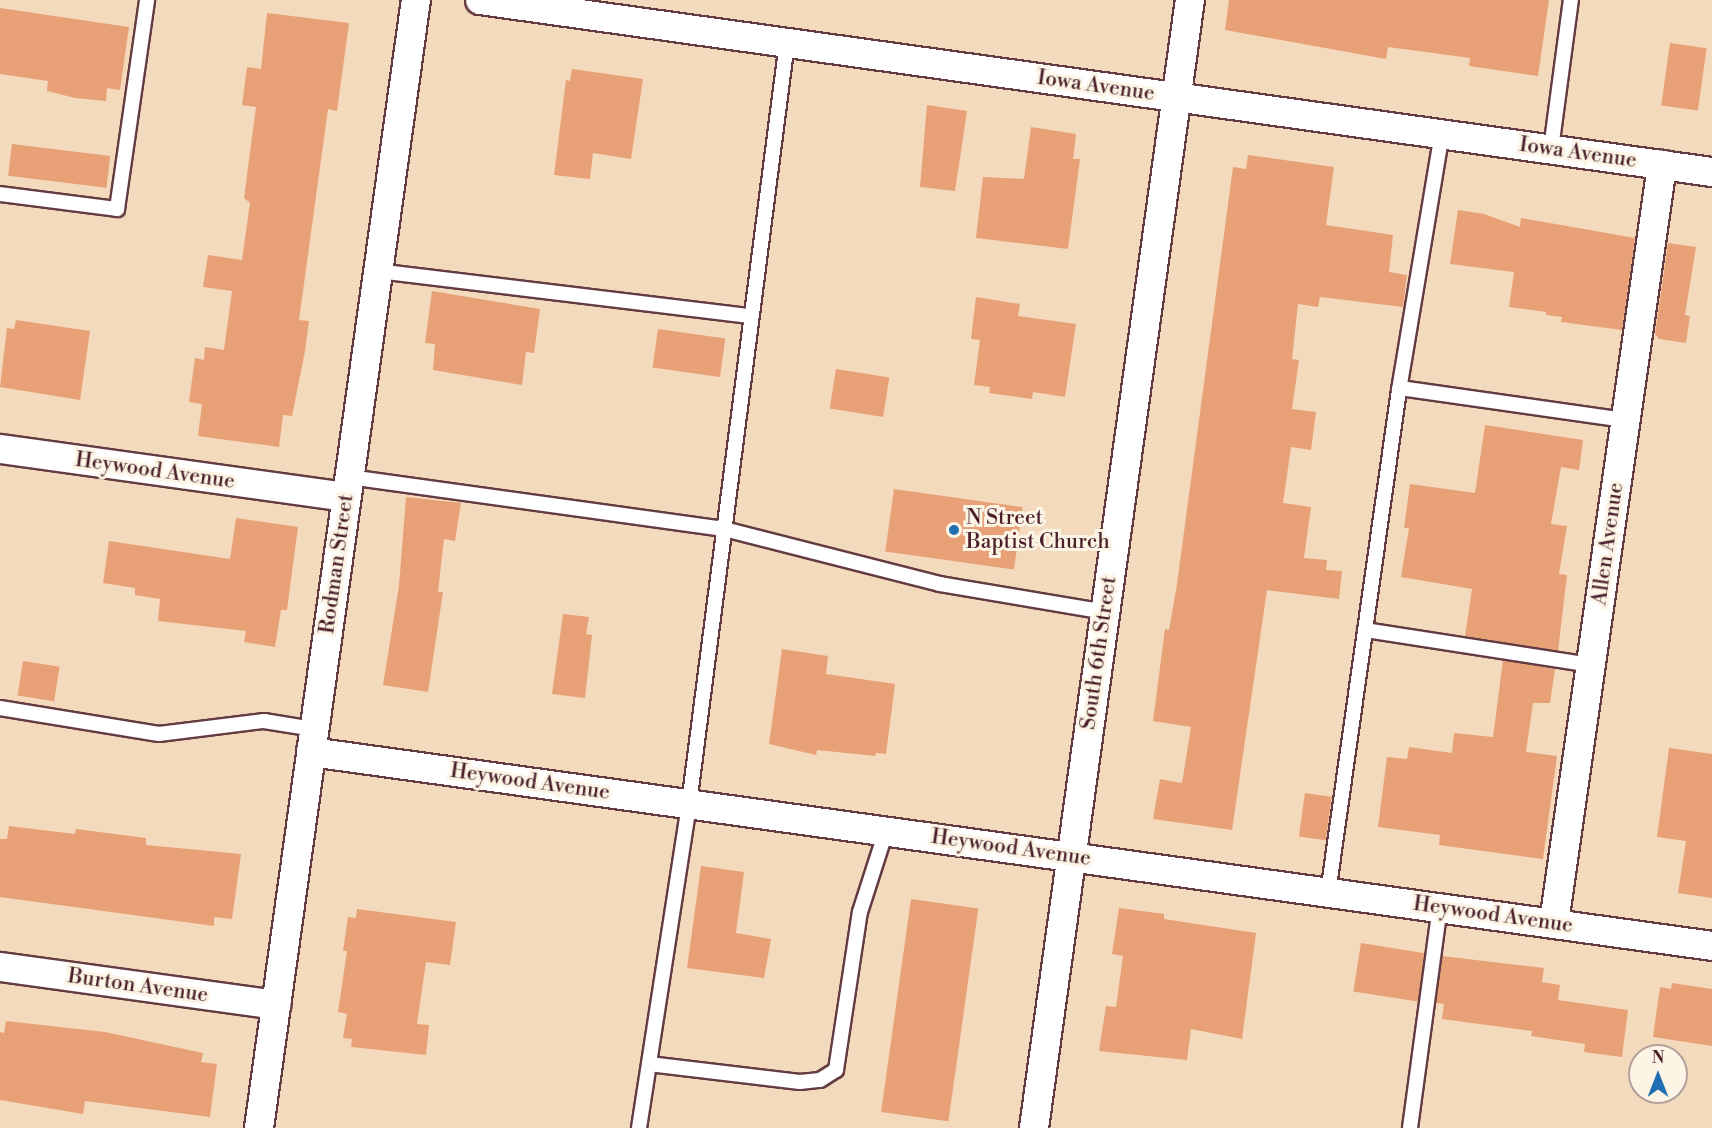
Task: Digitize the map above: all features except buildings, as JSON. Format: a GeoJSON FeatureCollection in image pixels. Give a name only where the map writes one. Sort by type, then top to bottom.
{"type":"FeatureCollection","features":[{"type":"Feature","properties":{"kind":"street","name":"Rodman Street"},"geometry":{"type":"LineString","coordinates":[[259,1128],[416,0]]}},
{"type":"Feature","properties":{"kind":"street","name":"Iowa Avenue"},"geometry":{"type":"LineString","coordinates":[[480,0],[1712,172]]}},
{"type":"Feature","properties":{"kind":"street","name":"South 6th Street"},"geometry":{"type":"LineString","coordinates":[[1034,1128],[1190,0]]}},
{"type":"Feature","properties":{"kind":"street","name":"Allen Avenue"},"geometry":{"type":"LineString","coordinates":[[1554,923],[1662,165]]}},
{"type":"Feature","properties":{"kind":"street","name":"Heywood Avenue"},"geometry":{"type":"LineString","coordinates":[[0,449],[348,487]]}},
{"type":"Feature","properties":{"kind":"street","name":"Heywood Avenue"},"geometry":{"type":"LineString","coordinates":[[313,740],[689,804],[1712,946]]}},
{"type":"Feature","properties":{"kind":"street","name":"Burton Avenue"},"geometry":{"type":"LineString","coordinates":[[0,967],[276,1005]]}},
{"type":"Feature","properties":{"kind":"lane"},"geometry":{"type":"LineString","coordinates":[[0,194],[117,209],[147,0]]}},
{"type":"Feature","properties":{"kind":"lane"},"geometry":{"type":"LineString","coordinates":[[1551,149],[1571,0]]}},
{"type":"Feature","properties":{"kind":"lane"},"geometry":{"type":"LineString","coordinates":[[639,1128],[689,804],[787,42]]}},
{"type":"Feature","properties":{"kind":"lane"},"geometry":{"type":"LineString","coordinates":[[1328,893],[1400,388],[1442,134]]}},
{"type":"Feature","properties":{"kind":"lane"},"geometry":{"type":"LineString","coordinates":[[377,271],[751,316]]}},
{"type":"Feature","properties":{"kind":"lane"},"geometry":{"type":"LineString","coordinates":[[1400,388],[1626,420]]}},
{"type":"Feature","properties":{"kind":"lane"},"geometry":{"type":"LineString","coordinates":[[348,487],[724,529],[940,584],[1105,612]]}},
{"type":"Feature","properties":{"kind":"lane"},"geometry":{"type":"LineString","coordinates":[[1365,630],[1591,664]]}},
{"type":"Feature","properties":{"kind":"lane"},"geometry":{"type":"LineString","coordinates":[[0,708],[159,734],[264,721],[313,740]]}},
{"type":"Feature","properties":{"kind":"lane"},"geometry":{"type":"LineString","coordinates":[[649,1064],[800,1082],[820,1080],[836,1070],[860,912],[886,831]]}},
{"type":"Feature","properties":{"kind":"lane"},"geometry":{"type":"LineString","coordinates":[[1410,1128],[1440,907]]}},
{"type":"Feature","properties":{"kind":"place","name":"N Street Baptist Church"},"geometry":{"type":"Point","coordinates":[954,530]}}]}
